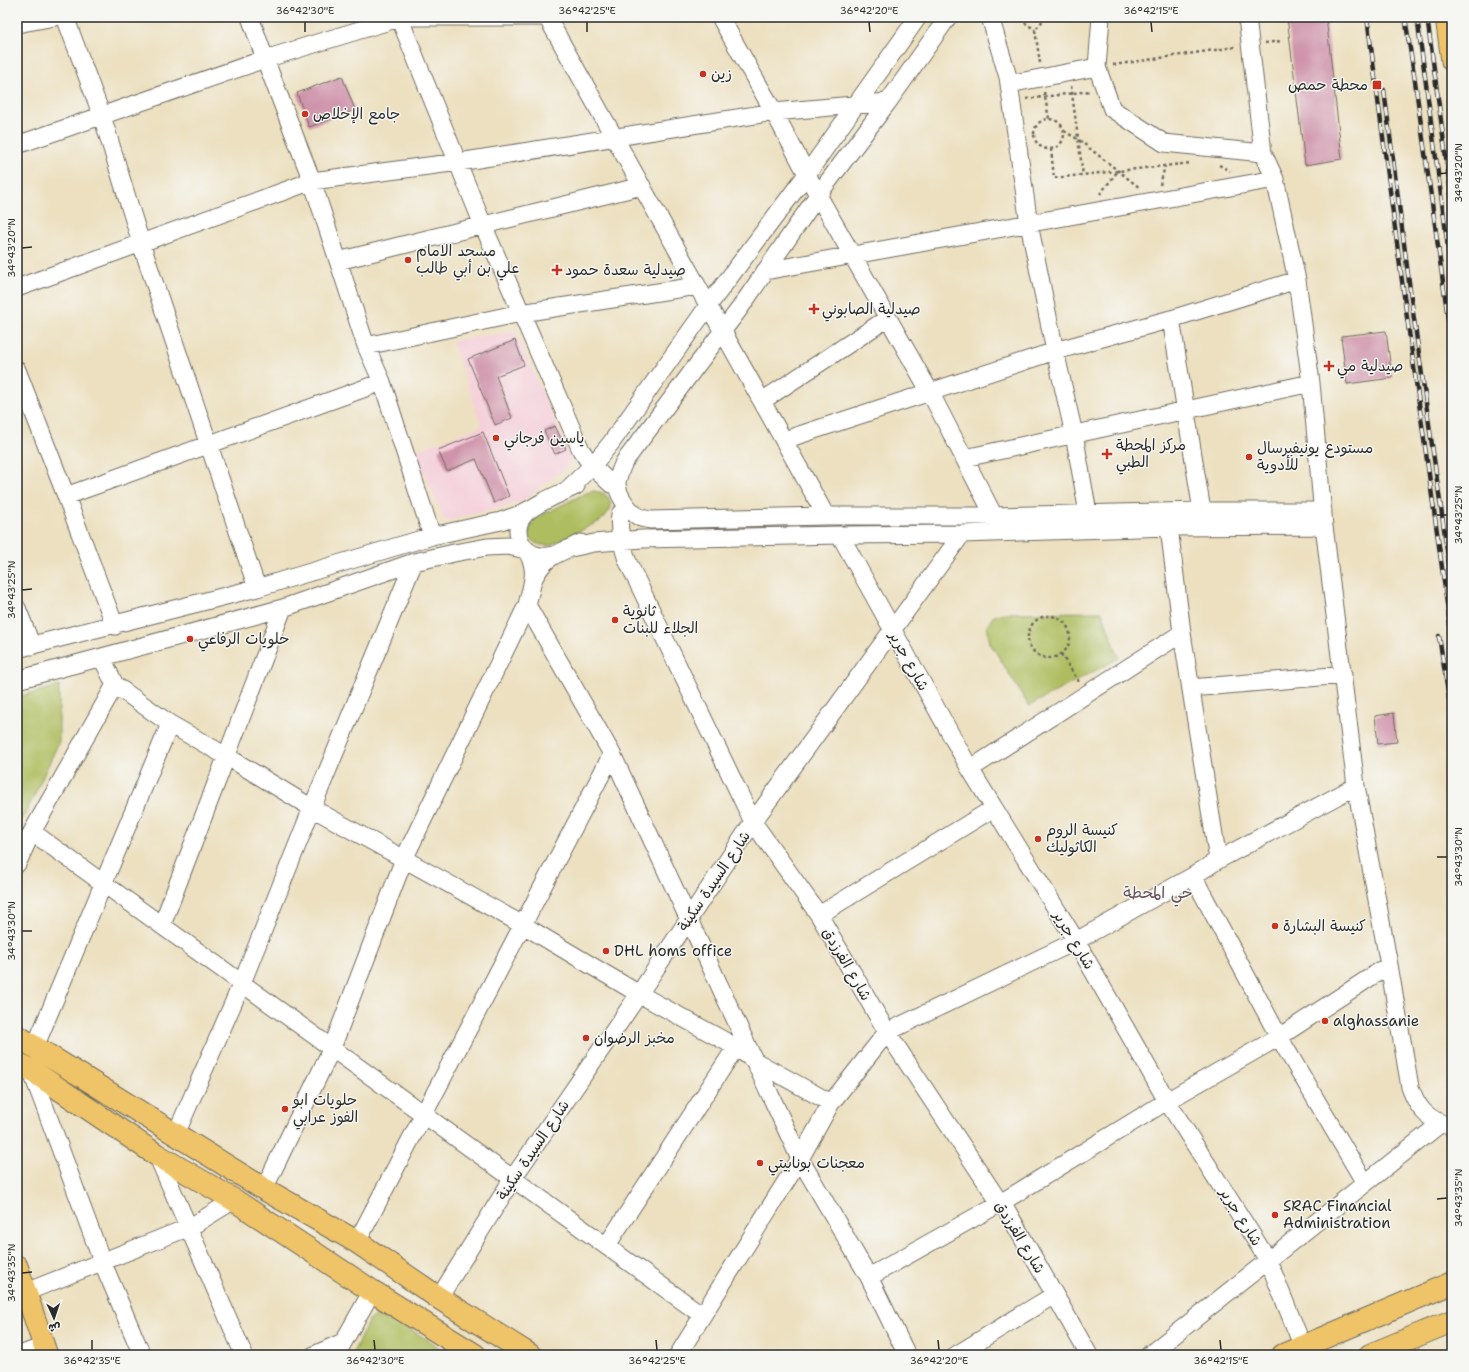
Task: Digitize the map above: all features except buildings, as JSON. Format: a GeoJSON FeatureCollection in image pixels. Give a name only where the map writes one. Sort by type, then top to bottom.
{"type":"FeatureCollection","features":[{"type":"Feature","properties":{"kind":"highway"},"geometry":{"type":"LineString","coordinates":[[26,1041],[264,1189],[357,1242],[439,1298],[530,1355]]}},
{"type":"Feature","properties":{"kind":"highway"},"geometry":{"type":"LineString","coordinates":[[24,1067],[157,1155],[234,1200],[372,1291],[475,1355]]}},
{"type":"Feature","properties":{"kind":"highway"},"geometry":{"type":"LineString","coordinates":[[1283,1355],[1452,1283]]}},
{"type":"Feature","properties":{"kind":"highway"},"geometry":{"type":"LineString","coordinates":[[1370,1355],[1452,1321]]}},
{"type":"Feature","properties":{"kind":"main road"},"geometry":{"type":"LineString","coordinates":[[1446,17],[1452,61]]}},
{"type":"Feature","properties":{"kind":"main road"},"geometry":{"type":"LineString","coordinates":[[17,1266],[45,1350]]}},
{"type":"Feature","properties":{"kind":"street"},"geometry":{"type":"LineString","coordinates":[[17,24],[55,17]]}},
{"type":"Feature","properties":{"kind":"street"},"geometry":{"type":"LineString","coordinates":[[66,17],[102,116],[141,243],[257,588]]}},
{"type":"Feature","properties":{"kind":"street"},"geometry":{"type":"LineString","coordinates":[[250,17],[312,181],[366,346],[382,382],[432,536]]}},
{"type":"Feature","properties":{"kind":"street"},"geometry":{"type":"LineString","coordinates":[[17,145],[265,59],[398,17],[551,17]]}},
{"type":"Feature","properties":{"kind":"street"},"geometry":{"type":"LineString","coordinates":[[398,17],[459,162],[483,225],[581,450],[592,466],[615,489],[633,512],[642,518],[650,520],[826,516],[994,516],[1202,510],[1324,519]]}},
{"type":"Feature","properties":{"kind":"street"},"geometry":{"type":"LineString","coordinates":[[720,17],[774,112],[818,195],[930,392],[994,516]]}},
{"type":"Feature","properties":{"kind":"street"},"geometry":{"type":"LineString","coordinates":[[569,488],[592,466],[611,443],[708,306],[807,174],[918,17]]}},
{"type":"Feature","properties":{"kind":"street"},"geometry":{"type":"LineString","coordinates":[[615,489],[618,474],[624,462],[765,271],[818,195],[888,102],[948,17]]}},
{"type":"Feature","properties":{"kind":"street"},"geometry":{"type":"LineString","coordinates":[[990,17],[1008,77],[1029,224],[1074,434],[1088,513]]}},
{"type":"Feature","properties":{"kind":"street"},"geometry":{"type":"LineString","coordinates":[[1101,17],[1097,67],[1112,109],[1164,143],[1263,153]]}},
{"type":"Feature","properties":{"kind":"street"},"geometry":{"type":"LineString","coordinates":[[1148,1355],[1365,1183],[1446,1125],[1426,1114],[1415,1102],[1410,1087],[1390,965],[1356,786],[1324,519],[1311,383],[1297,280],[1275,179],[1263,153],[1247,17]]}},
{"type":"Feature","properties":{"kind":"street"},"geometry":{"type":"LineString","coordinates":[[547,18],[826,516]]}},
{"type":"Feature","properties":{"kind":"street"},"geometry":{"type":"LineString","coordinates":[[1010,92],[1041,78],[1097,67]]}},
{"type":"Feature","properties":{"kind":"street"},"geometry":{"type":"LineString","coordinates":[[17,288],[312,181],[459,162],[774,112],[888,102]]}},
{"type":"Feature","properties":{"kind":"street"},"geometry":{"type":"LineString","coordinates":[[765,271],[1275,179]]}},
{"type":"Feature","properties":{"kind":"street"},"geometry":{"type":"LineString","coordinates":[[338,261],[642,186]]}},
{"type":"Feature","properties":{"kind":"street"},"geometry":{"type":"LineString","coordinates":[[784,440],[1055,351],[1171,319],[1297,280]]}},
{"type":"Feature","properties":{"kind":"street"},"geometry":{"type":"LineString","coordinates":[[366,346],[521,313],[697,286]]}},
{"type":"Feature","properties":{"kind":"street"},"geometry":{"type":"LineString","coordinates":[[762,402],[888,318]]}},
{"type":"Feature","properties":{"kind":"street"},"geometry":{"type":"LineString","coordinates":[[1171,319],[1202,510]]}},
{"type":"Feature","properties":{"kind":"street"},"geometry":{"type":"LineString","coordinates":[[17,370],[115,626]]}},
{"type":"Feature","properties":{"kind":"street"},"geometry":{"type":"LineString","coordinates":[[66,496],[209,443],[382,382]]}},
{"type":"Feature","properties":{"kind":"street"},"geometry":{"type":"LineString","coordinates":[[965,458],[1311,383]]}},
{"type":"Feature","properties":{"kind":"street"},"geometry":{"type":"LineString","coordinates":[[569,488],[577,479],[581,470],[583,460],[581,450]]}},
{"type":"Feature","properties":{"kind":"street"},"geometry":{"type":"LineString","coordinates":[[17,608],[25,648],[115,626],[257,588],[432,536],[501,521],[518,515],[569,488],[592,480],[602,481],[615,489],[622,504],[618,526],[627,560]]}},
{"type":"Feature","properties":{"kind":"street"},"geometry":{"type":"LineString","coordinates":[[264,1189],[332,1048],[404,859],[527,605],[534,565],[519,541],[518,532],[519,522],[532,508]]}},
{"type":"Feature","properties":{"kind":"street"},"geometry":{"type":"LineString","coordinates":[[17,680],[284,608],[414,562],[454,553],[508,546],[526,550],[534,555],[544,557],[554,555],[606,531],[615,524],[620,514]]}},
{"type":"Feature","properties":{"kind":"street"},"geometry":{"type":"LineString","coordinates":[[571,548],[594,543],[621,540],[962,534],[1169,527],[1324,519]]}},
{"type":"Feature","properties":{"kind":"street"},"geometry":{"type":"LineString","coordinates":[[1169,527],[1182,633],[1218,860]]}},
{"type":"Feature","properties":{"kind":"street","name":"شارع السيدة سكينة"},"geometry":{"type":"LineString","coordinates":[[439,1298],[513,1178],[639,994],[688,918],[754,822],[962,534]]}},
{"type":"Feature","properties":{"kind":"street","name":"شارع جرير"},"geometry":{"type":"LineString","coordinates":[[840,535],[970,769],[1076,941],[1167,1101],[1268,1260],[1304,1347]]}},
{"type":"Feature","properties":{"kind":"street"},"geometry":{"type":"LineString","coordinates":[[594,543],[607,544],[619,550],[627,560]]}},
{"type":"Feature","properties":{"kind":"street"},"geometry":{"type":"LineString","coordinates":[[532,582],[538,569],[543,563],[554,555]]}},
{"type":"Feature","properties":{"kind":"street","name":"شارع الفرزدق"},"geometry":{"type":"LineString","coordinates":[[627,560],[754,822],[819,915],[887,1032],[1000,1201],[1089,1355]]}},
{"type":"Feature","properties":{"kind":"street"},"geometry":{"type":"LineString","coordinates":[[176,1134],[242,983],[312,808],[414,562]]}},
{"type":"Feature","properties":{"kind":"street"},"geometry":{"type":"LineString","coordinates":[[527,605],[612,754],[800,1159],[869,1277],[907,1355]]}},
{"type":"Feature","properties":{"kind":"street"},"geometry":{"type":"LineString","coordinates":[[162,925],[284,608]]}},
{"type":"Feature","properties":{"kind":"street"},"geometry":{"type":"LineString","coordinates":[[970,769],[1182,633]]}},
{"type":"Feature","properties":{"kind":"street"},"geometry":{"type":"LineString","coordinates":[[102,658],[115,685],[170,724],[312,808],[523,925],[639,994],[736,1047],[755,1060],[831,1103]]}},
{"type":"Feature","properties":{"kind":"street"},"geometry":{"type":"LineString","coordinates":[[1191,688],[1343,675]]}},
{"type":"Feature","properties":{"kind":"street"},"geometry":{"type":"LineString","coordinates":[[17,864],[32,832],[115,685]]}},
{"type":"Feature","properties":{"kind":"street"},"geometry":{"type":"LineString","coordinates":[[26,1041],[104,884],[170,724]]}},
{"type":"Feature","properties":{"kind":"street"},"geometry":{"type":"LineString","coordinates":[[357,1242],[612,754]]}},
{"type":"Feature","properties":{"kind":"street"},"geometry":{"type":"LineString","coordinates":[[678,1355],[800,1159],[831,1103],[887,1032],[1076,941],[1193,876],[1218,860],[1356,786]]}},
{"type":"Feature","properties":{"kind":"street"},"geometry":{"type":"LineString","coordinates":[[819,915],[994,808]]}},
{"type":"Feature","properties":{"kind":"street"},"geometry":{"type":"LineString","coordinates":[[32,832],[702,1315]]}},
{"type":"Feature","properties":{"kind":"street"},"geometry":{"type":"LineString","coordinates":[[1193,876],[1279,1036],[1365,1183]]}},
{"type":"Feature","properties":{"kind":"street"},"geometry":{"type":"LineString","coordinates":[[869,1277],[1279,1036],[1390,965]]}},
{"type":"Feature","properties":{"kind":"street"},"geometry":{"type":"LineString","coordinates":[[606,1245],[736,1047]]}},
{"type":"Feature","properties":{"kind":"street"},"geometry":{"type":"LineString","coordinates":[[24,1067],[102,1261],[142,1355]]}},
{"type":"Feature","properties":{"kind":"street"},"geometry":{"type":"LineString","coordinates":[[157,1155],[244,1355]]}},
{"type":"Feature","properties":{"kind":"street"},"geometry":{"type":"LineString","coordinates":[[26,1292],[189,1227],[234,1200]]}},
{"type":"Feature","properties":{"kind":"street"},"geometry":{"type":"LineString","coordinates":[[314,1355],[340,1348],[372,1291]]}},
{"type":"Feature","properties":{"kind":"street"},"geometry":{"type":"LineString","coordinates":[[956,1355],[1054,1295]]}},
{"type":"Feature","properties":{"kind":"street"},"geometry":{"type":"LineString","coordinates":[[20,1355],[45,1350]]}},
{"type":"Feature","properties":{"kind":"path"},"geometry":{"type":"LineString","coordinates":[[1022,17],[1023,21],[1035,30],[1041,78],[1049,119]]}},
{"type":"Feature","properties":{"kind":"path"},"geometry":{"type":"LineString","coordinates":[[1035,30],[1046,17]]}},
{"type":"Feature","properties":{"kind":"path"},"geometry":{"type":"LineString","coordinates":[[1097,67],[1281,40]]}},
{"type":"Feature","properties":{"kind":"path"},"geometry":{"type":"LineString","coordinates":[[1070,72],[1083,175]]}},
{"type":"Feature","properties":{"kind":"path"},"geometry":{"type":"LineString","coordinates":[[1010,92],[1045,97],[1105,89]]}},
{"type":"Feature","properties":{"kind":"path"},"geometry":{"type":"LineString","coordinates":[[1064,131],[1063,140],[1055,148],[1051,149],[1038,144],[1034,135],[1034,130],[1040,122],[1049,119],[1058,122],[1064,131],[1079,140],[1156,201]]}},
{"type":"Feature","properties":{"kind":"path"},"geometry":{"type":"LineString","coordinates":[[1051,149],[1054,178],[1195,162]]}},
{"type":"Feature","properties":{"kind":"path"},"geometry":{"type":"LineString","coordinates":[[1217,164],[1254,183]]}},
{"type":"Feature","properties":{"kind":"path"},"geometry":{"type":"LineString","coordinates":[[1085,214],[1118,171]]}},
{"type":"Feature","properties":{"kind":"path"},"geometry":{"type":"LineString","coordinates":[[1043,616],[1057,617],[1068,626],[1070,640],[1068,647],[1061,654],[1051,658],[1044,658],[1038,655],[1029,644],[1029,630],[1032,624],[1043,616]]}},
{"type":"Feature","properties":{"kind":"path"},"geometry":{"type":"LineString","coordinates":[[1061,654],[1086,695]]}},
{"type":"Feature","properties":{"kind":"shaded area"},"geometry":{"type":"Polygon","coordinates":[[[515,331],[572,459],[563,470],[522,501],[445,521],[415,451],[482,426],[452,341],[515,331]]]}},
{"type":"Feature","properties":{"kind":"green space"},"geometry":{"type":"Polygon","coordinates":[[[593,491],[600,492],[605,495],[610,502],[610,507],[605,517],[600,521],[551,545],[537,544],[533,541],[529,533],[530,528],[538,517],[593,491]]]}},
{"type":"Feature","properties":{"kind":"green space"},"geometry":{"type":"Polygon","coordinates":[[[1102,612],[1119,658],[1029,706],[990,643],[987,626],[994,615],[1005,613],[1102,612]]]}},
{"type":"Feature","properties":{"kind":"green space"},"geometry":{"type":"Polygon","coordinates":[[[59,686],[59,742],[26,813],[17,824],[17,697],[59,686]]]}},
{"type":"Feature","properties":{"kind":"green space"},"geometry":{"type":"Polygon","coordinates":[[[379,1313],[394,1318],[450,1355],[352,1355],[369,1320],[379,1313]]]}},
{"type":"Feature","properties":{"kind":"railway"},"geometry":{"type":"LineString","coordinates":[[1367,17],[1452,639]]}},
{"type":"Feature","properties":{"kind":"railway"},"geometry":{"type":"LineString","coordinates":[[1405,17],[1452,347]]}},
{"type":"Feature","properties":{"kind":"railway"},"geometry":{"type":"LineString","coordinates":[[1417,17],[1452,277]]}},
{"type":"Feature","properties":{"kind":"railway"},"geometry":{"type":"LineString","coordinates":[[1427,17],[1452,202]]}},
{"type":"Feature","properties":{"kind":"railway"},"geometry":{"type":"LineString","coordinates":[[1384,90],[1412,305],[1452,585]]}},
{"type":"Feature","properties":{"kind":"railway"},"geometry":{"type":"LineString","coordinates":[[1439,636],[1452,717]]}},
{"type":"Feature","properties":{"kind":"place","name":"زين"},"geometry":{"type":"Point","coordinates":[703,74]}},
{"type":"Feature","properties":{"kind":"place","name":"محطة حمص"},"geometry":{"type":"Point","coordinates":[1377,85]}},
{"type":"Feature","properties":{"kind":"place","name":"جامع الإخلاص"},"geometry":{"type":"Point","coordinates":[305,114]}},
{"type":"Feature","properties":{"kind":"place","name":"مسجد الامام علي بن أبي طالب"},"geometry":{"type":"Point","coordinates":[408,260]}},
{"type":"Feature","properties":{"kind":"place","name":"صيدلية سعدة حمود"},"geometry":{"type":"Point","coordinates":[557,270]}},
{"type":"Feature","properties":{"kind":"place","name":"صيدلية الصابوني"},"geometry":{"type":"Point","coordinates":[814,309]}},
{"type":"Feature","properties":{"kind":"place","name":"صيدلية مي"},"geometry":{"type":"Point","coordinates":[1329,366]}},
{"type":"Feature","properties":{"kind":"place","name":"ياسين فرجاني"},"geometry":{"type":"Point","coordinates":[496,438]}},
{"type":"Feature","properties":{"kind":"place","name":"مركز المحطة الطبي"},"geometry":{"type":"Point","coordinates":[1107,454]}},
{"type":"Feature","properties":{"kind":"place","name":"مستودع يونيفيرسال للأدوية"},"geometry":{"type":"Point","coordinates":[1249,457]}},
{"type":"Feature","properties":{"kind":"place","name":"ثانوية الجلاء للبنات"},"geometry":{"type":"Point","coordinates":[615,620]}},
{"type":"Feature","properties":{"kind":"place","name":"حلويات الرفاعي"},"geometry":{"type":"Point","coordinates":[190,639]}},
{"type":"Feature","properties":{"kind":"place","name":"كنيسة الروم الكاثوليك"},"geometry":{"type":"Point","coordinates":[1038,839]}},
{"type":"Feature","properties":{"kind":"place","name":"كنيسة البشارة"},"geometry":{"type":"Point","coordinates":[1275,926]}},
{"type":"Feature","properties":{"kind":"place","name":"DHL homs office"},"geometry":{"type":"Point","coordinates":[606,951]}},
{"type":"Feature","properties":{"kind":"place","name":"alghassanie"},"geometry":{"type":"Point","coordinates":[1325,1021]}},
{"type":"Feature","properties":{"kind":"place","name":"مخبز الرضوان"},"geometry":{"type":"Point","coordinates":[586,1038]}},
{"type":"Feature","properties":{"kind":"place","name":"حلويات ابو الفوز عرابي"},"geometry":{"type":"Point","coordinates":[285,1109]}},
{"type":"Feature","properties":{"kind":"place","name":"معجنات بونابيتي"},"geometry":{"type":"Point","coordinates":[760,1163]}},
{"type":"Feature","properties":{"kind":"place","name":"SRAC Financial Administration"},"geometry":{"type":"Point","coordinates":[1275,1215]}},
{"type":"Feature","properties":{"kind":"district","name":"حي المحطة"},"geometry":{"type":"Point","coordinates":[1158,892]}}]}
